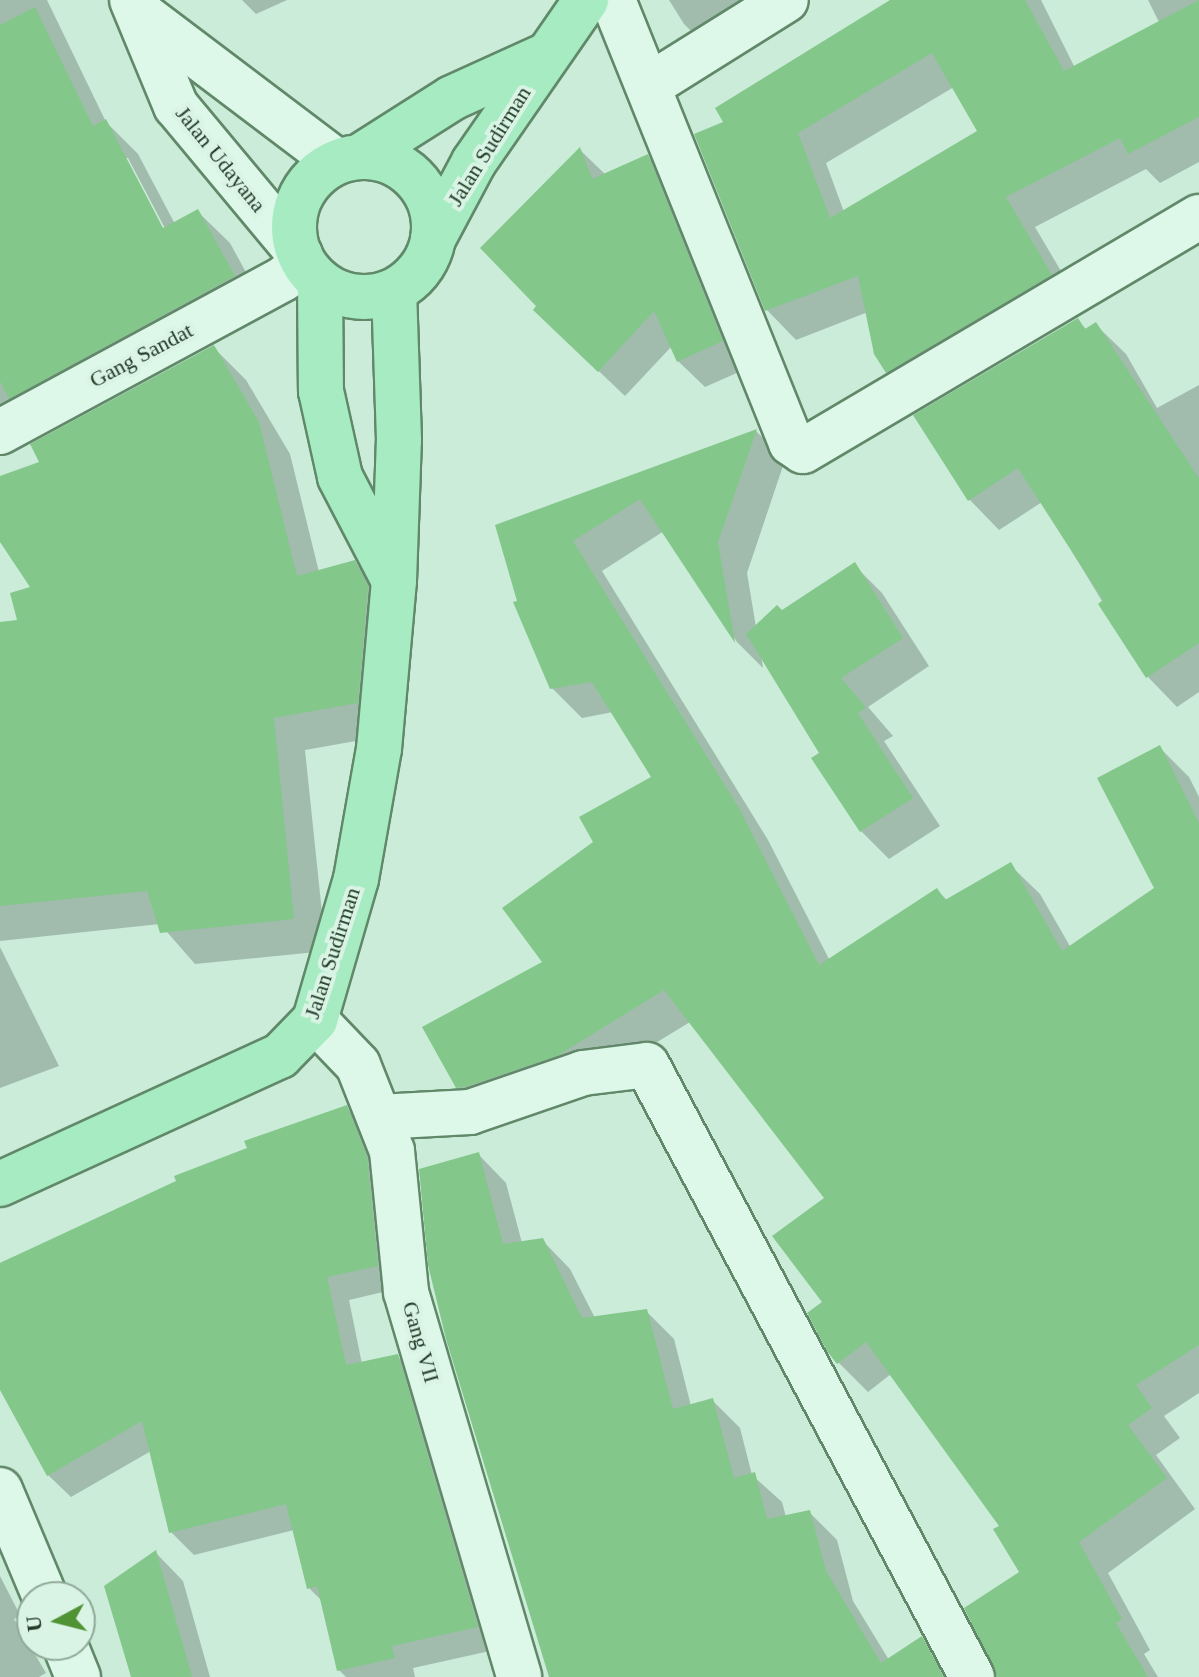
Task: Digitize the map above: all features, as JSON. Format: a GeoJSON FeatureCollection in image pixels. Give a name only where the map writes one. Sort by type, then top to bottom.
{"type":"FeatureCollection","features":[{"type":"Feature","properties":{"kind":"main road","name":"Jalan Sudirman"},"geometry":{"type":"LineString","coordinates":[[433,239],[474,162],[586,0]]}},
{"type":"Feature","properties":{"kind":"main road","name":"Jalan Sudirman"},"geometry":{"type":"LineString","coordinates":[[348,160],[452,98],[549,54]]}},
{"type":"Feature","properties":{"kind":"main road"},"geometry":{"type":"LineString","coordinates":[[303,270],[343,294],[368,298],[394,291],[419,270],[433,239],[428,198],[416,180],[399,166],[348,160],[304,191],[296,211],[303,270],[321,391],[340,477],[394,581]]}},
{"type":"Feature","properties":{"kind":"main road","name":"Jalan Sudirman"},"geometry":{"type":"LineString","coordinates":[[0,1184],[280,1056],[315,1020],[359,864],[379,749],[394,581],[399,440],[394,291]]}},
{"type":"Feature","properties":{"kind":"street"},"geometry":{"type":"LineString","coordinates":[[613,0],[650,85],[791,443],[803,451],[819,446],[1199,217]]}},
{"type":"Feature","properties":{"kind":"street"},"geometry":{"type":"LineString","coordinates":[[650,85],[786,0]]}},
{"type":"Feature","properties":{"kind":"street","name":"Jalan Udayana"},"geometry":{"type":"LineString","coordinates":[[135,5],[348,160]]}},
{"type":"Feature","properties":{"kind":"street","name":"Jalan Udayana"},"geometry":{"type":"LineString","coordinates":[[135,5],[176,106],[303,270]]}},
{"type":"Feature","properties":{"kind":"street","name":"Gang Sandat"},"geometry":{"type":"LineString","coordinates":[[0,432],[303,270]]}},
{"type":"Feature","properties":{"kind":"street","name":"Gang VII"},"geometry":{"type":"LineString","coordinates":[[315,1020],[358,1065],[392,1151],[406,1292],[519,1677]]}},
{"type":"Feature","properties":{"kind":"street"},"geometry":{"type":"LineString","coordinates":[[379,1117],[470,1112],[583,1073],[647,1065],[972,1677]]}},
{"type":"Feature","properties":{"kind":"street"},"geometry":{"type":"LineString","coordinates":[[0,1490],[38,1581]]}},
{"type":"Feature","properties":{"kind":"building"},"geometry":{"type":"Polygon","coordinates":[[[890,0],[1025,0],[1064,71],[1199,0],[1199,117],[1128,154],[1120,138],[1006,197],[1052,275],[886,373],[874,354],[858,276],[765,311],[694,134],[723,122],[715,108],[890,0]],[[932,53],[798,133],[830,218],[977,131],[932,53]]]}},
{"type":"Feature","properties":{"kind":"building"},"geometry":{"type":"Polygon","coordinates":[[[35,7],[93,126],[106,119],[163,228],[198,209],[235,276],[9,399],[0,381],[0,25],[35,7]]]}},
{"type":"Feature","properties":{"kind":"building"},"geometry":{"type":"Polygon","coordinates":[[[580,147],[592,179],[648,154],[723,341],[677,362],[654,311],[598,372],[533,310],[536,306],[480,248],[580,147]]]}},
{"type":"Feature","properties":{"kind":"building"},"geometry":{"type":"Polygon","coordinates":[[[1078,318],[1085,329],[1096,322],[1199,478],[1199,643],[1146,678],[1098,604],[1103,600],[1018,468],[968,501],[913,415],[1078,318]]]}},
{"type":"Feature","properties":{"kind":"building"},"geometry":{"type":"Polygon","coordinates":[[[214,345],[259,422],[297,576],[355,560],[368,586],[358,703],[274,718],[294,919],[160,933],[147,891],[0,906],[0,622],[17,620],[10,593],[30,587],[0,542],[0,476],[39,462],[30,444],[214,345]]]}},
{"type":"Feature","properties":{"kind":"building"},"geometry":{"type":"Polygon","coordinates":[[[757,429],[718,542],[735,643],[640,499],[573,541],[739,808],[819,965],[937,888],[945,900],[1011,862],[1062,951],[1154,888],[1097,778],[1160,745],[1199,823],[1199,1345],[1136,1385],[1152,1408],[1128,1425],[1167,1478],[1079,1542],[1122,1619],[1116,1623],[1148,1677],[997,1677],[964,1608],[1019,1572],[993,1529],[999,1526],[866,1342],[837,1364],[827,1351],[807,1313],[822,1302],[772,1236],[824,1198],[664,990],[557,1056],[465,1087],[456,1088],[422,1027],[542,962],[502,908],[593,842],[579,817],[651,777],[592,682],[550,689],[513,602],[517,601],[495,525],[757,429]]]}},
{"type":"Feature","properties":{"kind":"building"},"geometry":{"type":"Polygon","coordinates":[[[855,562],[903,638],[841,678],[866,707],[858,713],[913,798],[860,832],[811,758],[819,753],[746,634],[777,605],[782,610],[855,562]]]}},
{"type":"Feature","properties":{"kind":"building"},"geometry":{"type":"Polygon","coordinates":[[[347,1105],[367,1157],[378,1266],[327,1277],[346,1365],[398,1354],[478,1627],[392,1646],[395,1658],[337,1671],[317,1586],[307,1589],[286,1504],[169,1533],[142,1421],[47,1476],[0,1390],[0,1263],[176,1181],[174,1176],[247,1148],[244,1141],[347,1105]]]}},
{"type":"Feature","properties":{"kind":"building"},"geometry":{"type":"Polygon","coordinates":[[[479,1152],[503,1244],[543,1238],[582,1318],[647,1309],[673,1409],[713,1398],[734,1478],[755,1472],[767,1519],[810,1510],[826,1571],[881,1663],[922,1636],[944,1677],[549,1677],[446,1339],[428,1265],[419,1169],[479,1152]]]}},
{"type":"Feature","properties":{"kind":"building"},"geometry":{"type":"Polygon","coordinates":[[[156,1550],[192,1677],[131,1677],[104,1586],[156,1550]]]}}]}
